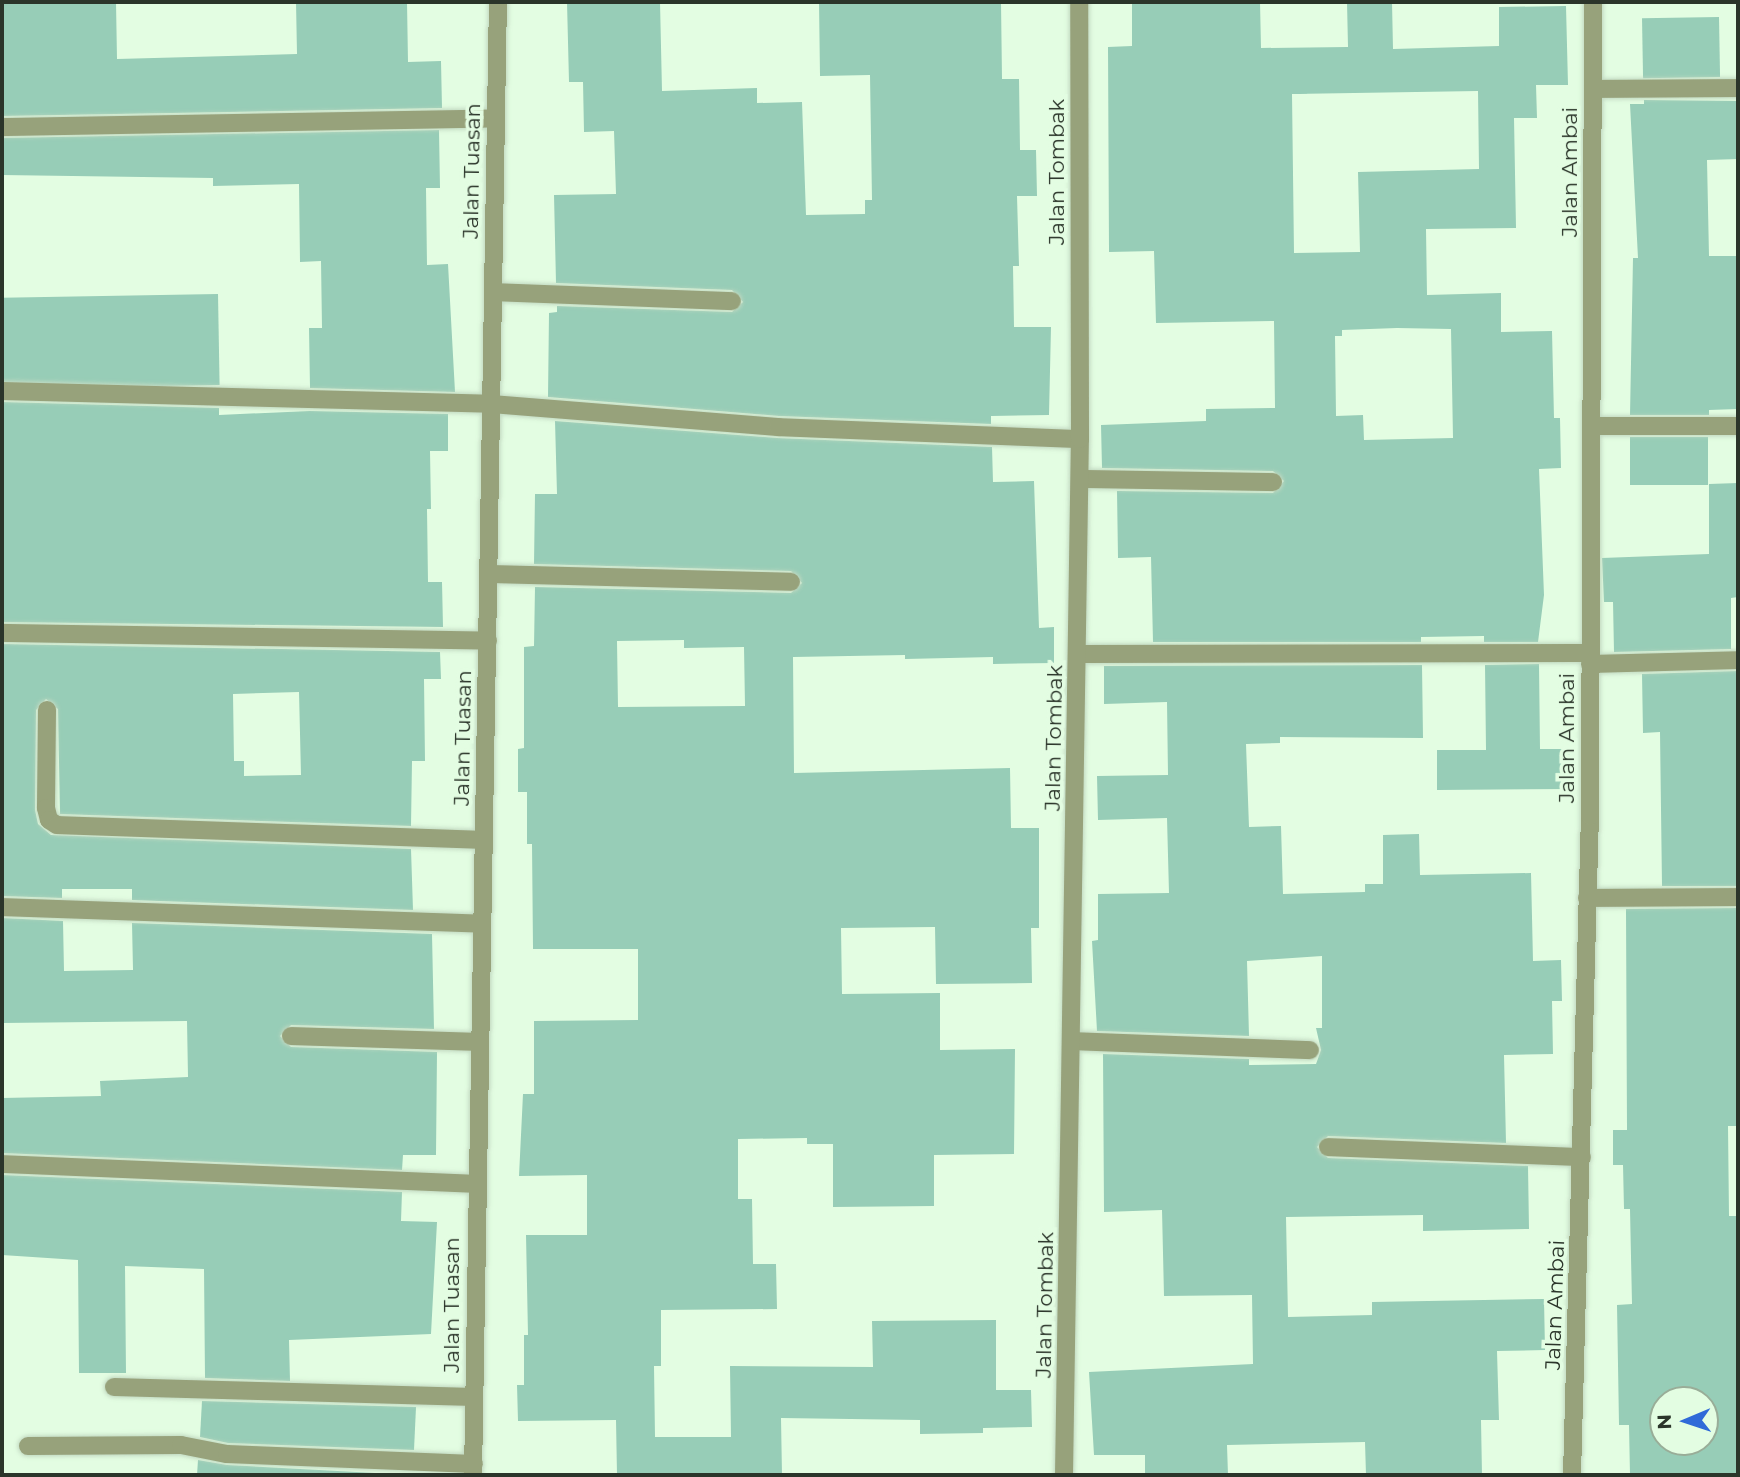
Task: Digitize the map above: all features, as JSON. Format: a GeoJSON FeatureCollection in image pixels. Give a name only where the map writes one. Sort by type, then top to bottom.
{"type":"FeatureCollection","features":[{"type":"Feature","properties":{"kind":"street","name":"Jalan Tuasan"},"geometry":{"type":"LineString","coordinates":[[473,1470],[498,2]]}},
{"type":"Feature","properties":{"kind":"street","name":"Jalan Tombak"},"geometry":{"type":"LineString","coordinates":[[1064,1475],[1080,479],[1079,2]]}},
{"type":"Feature","properties":{"kind":"street","name":"Jalan Ambai"},"geometry":{"type":"LineString","coordinates":[[1572,1475],[1587,898],[1593,2]]}},
{"type":"Feature","properties":{"kind":"street"},"geometry":{"type":"LineString","coordinates":[[1593,89],[1738,88]]}},
{"type":"Feature","properties":{"kind":"street"},"geometry":{"type":"LineString","coordinates":[[2,127],[495,118]]}},
{"type":"Feature","properties":{"kind":"street"},"geometry":{"type":"LineString","coordinates":[[494,292],[732,301]]}},
{"type":"Feature","properties":{"kind":"street"},"geometry":{"type":"LineString","coordinates":[[2,391],[491,404],[778,427],[1080,439]]}},
{"type":"Feature","properties":{"kind":"street"},"geometry":{"type":"LineString","coordinates":[[1592,426],[1738,426]]}},
{"type":"Feature","properties":{"kind":"street"},"geometry":{"type":"LineString","coordinates":[[1080,479],[1273,482]]}},
{"type":"Feature","properties":{"kind":"street"},"geometry":{"type":"LineString","coordinates":[[490,574],[791,582]]}},
{"type":"Feature","properties":{"kind":"street"},"geometry":{"type":"LineString","coordinates":[[2,633],[488,641]]}},
{"type":"Feature","properties":{"kind":"street"},"geometry":{"type":"LineString","coordinates":[[1077,654],[1738,660]]}},
{"type":"Feature","properties":{"kind":"street"},"geometry":{"type":"LineString","coordinates":[[47,710],[46,808],[49,820],[57,825],[484,840]]}},
{"type":"Feature","properties":{"kind":"street"},"geometry":{"type":"LineString","coordinates":[[1587,898],[1738,897]]}},
{"type":"Feature","properties":{"kind":"street"},"geometry":{"type":"LineString","coordinates":[[2,907],[482,924]]}},
{"type":"Feature","properties":{"kind":"street"},"geometry":{"type":"LineString","coordinates":[[291,1036],[480,1042]]}},
{"type":"Feature","properties":{"kind":"street"},"geometry":{"type":"LineString","coordinates":[[1073,1041],[1310,1049]]}},
{"type":"Feature","properties":{"kind":"street"},"geometry":{"type":"LineString","coordinates":[[1328,1147],[1582,1157]]}},
{"type":"Feature","properties":{"kind":"street"},"geometry":{"type":"LineString","coordinates":[[2,1164],[476,1184]]}},
{"type":"Feature","properties":{"kind":"street"},"geometry":{"type":"LineString","coordinates":[[114,1387],[474,1397]]}},
{"type":"Feature","properties":{"kind":"street"},"geometry":{"type":"LineString","coordinates":[[28,1446],[181,1445],[227,1454],[473,1470]]}},
{"type":"Feature","properties":{"kind":"building"},"geometry":{"type":"Polygon","coordinates":[[[2,2],[116,2],[117,59],[297,54],[296,2],[407,2],[408,62],[441,61],[442,108],[2,116],[2,2]]]}},
{"type":"Feature","properties":{"kind":"building"},"geometry":{"type":"Polygon","coordinates":[[[567,2],[660,2],[662,91],[757,88],[757,103],[802,102],[806,215],[865,214],[865,200],[872,200],[870,75],[820,76],[819,2],[1001,2],[1002,79],[1019,79],[1020,150],[1036,150],[1037,196],[1017,196],[1019,266],[1013,266],[1014,327],[1051,327],[1049,415],[991,416],[991,424],[779,416],[548,397],[549,313],[557,312],[557,306],[732,312],[743,302],[732,290],[556,283],[554,195],[616,194],[614,131],[584,132],[583,82],[569,82],[567,2]]]}},
{"type":"Feature","properties":{"kind":"building"},"geometry":{"type":"Polygon","coordinates":[[[1260,2],[1261,48],[1348,47],[1347,2],[1392,2],[1393,49],[1499,46],[1499,7],[1566,6],[1568,85],[1536,85],[1537,118],[1514,118],[1516,228],[1426,229],[1427,295],[1501,293],[1501,332],[1552,331],[1554,418],[1560,418],[1561,468],[1539,469],[1544,595],[1538,642],[1484,642],[1484,636],[1421,637],[1421,642],[1153,642],[1151,557],[1118,558],[1117,491],[1273,493],[1284,481],[1273,471],[1102,468],[1101,425],[1206,421],[1206,409],[1275,408],[1274,321],[1156,323],[1154,251],[1109,252],[1108,47],[1132,46],[1132,4],[1260,2]],[[1478,91],[1292,94],[1294,253],[1360,252],[1358,172],[1479,169],[1478,91]],[[1451,329],[1342,330],[1342,336],[1335,336],[1336,416],[1363,415],[1364,440],[1453,438],[1451,329]]]}},
{"type":"Feature","properties":{"kind":"building"},"geometry":{"type":"Polygon","coordinates":[[[1719,17],[1720,77],[1643,78],[1642,18],[1719,17]]]}},
{"type":"Feature","properties":{"kind":"building"},"geometry":{"type":"Polygon","coordinates":[[[1644,100],[1738,101],[1738,159],[1707,160],[1709,256],[1737,256],[1738,409],[1709,410],[1709,415],[1630,415],[1633,258],[1638,258],[1630,104],[1644,104],[1644,100]]]}},
{"type":"Feature","properties":{"kind":"building"},"geometry":{"type":"Polygon","coordinates":[[[439,130],[440,188],[426,188],[427,265],[448,264],[455,392],[310,388],[309,328],[322,328],[321,261],[300,262],[299,184],[213,186],[213,178],[2,175],[2,138],[439,130]]]}},
{"type":"Feature","properties":{"kind":"building"},"geometry":{"type":"Polygon","coordinates":[[[218,294],[220,385],[4,389],[2,298],[218,294]]]}},
{"type":"Feature","properties":{"kind":"building"},"geometry":{"type":"Polygon","coordinates":[[[2,402],[219,408],[219,415],[310,411],[448,414],[448,451],[430,451],[431,509],[427,509],[428,582],[442,582],[443,627],[2,622],[2,402]]]}},
{"type":"Feature","properties":{"kind":"building"},"geometry":{"type":"Polygon","coordinates":[[[555,421],[777,438],[992,447],[993,482],[1034,481],[1039,628],[1054,627],[1054,663],[993,664],[993,657],[793,657],[794,773],[1010,768],[1011,828],[1039,828],[1039,928],[1031,928],[1032,983],[936,984],[935,927],[841,928],[842,994],[940,993],[940,1050],[1015,1049],[1014,1154],[934,1155],[934,1206],[833,1207],[833,1144],[807,1144],[807,1138],[738,1139],[738,1199],[752,1199],[753,1264],[776,1264],[777,1309],[661,1310],[661,1366],[654,1366],[655,1437],[731,1437],[730,1366],[873,1367],[872,1321],[996,1320],[996,1390],[1031,1390],[1032,1427],[983,1428],[983,1433],[920,1434],[920,1420],[781,1418],[782,1475],[617,1475],[616,1420],[518,1421],[517,1385],[524,1385],[524,1335],[528,1335],[526,1235],[587,1235],[587,1175],[519,1176],[523,1094],[534,1094],[534,1021],[638,1020],[638,949],[533,949],[532,844],[527,844],[527,792],[518,792],[518,749],[524,748],[524,647],[534,646],[535,587],[791,593],[802,583],[791,571],[534,564],[535,494],[557,494],[555,421]],[[684,640],[617,641],[618,707],[745,706],[744,647],[684,648],[684,640]]]}},
{"type":"Feature","properties":{"kind":"building"},"geometry":{"type":"Polygon","coordinates":[[[1630,437],[1708,437],[1708,485],[1630,485],[1630,437]]]}},
{"type":"Feature","properties":{"kind":"building"},"geometry":{"type":"Polygon","coordinates":[[[1738,483],[1738,597],[1731,598],[1731,649],[1614,652],[1613,602],[1604,602],[1602,558],[1709,554],[1709,484],[1738,483]]]}},
{"type":"Feature","properties":{"kind":"building"},"geometry":{"type":"Polygon","coordinates":[[[2,644],[440,652],[441,679],[424,679],[425,761],[412,761],[411,826],[60,814],[58,709],[46,699],[36,710],[35,810],[38,824],[51,835],[411,849],[413,910],[132,900],[132,889],[62,889],[62,898],[2,896],[2,644]],[[299,692],[233,694],[234,761],[244,761],[244,776],[301,775],[299,692]]]}},
{"type":"Feature","properties":{"kind":"building"},"geometry":{"type":"Polygon","coordinates":[[[1539,664],[1540,749],[1570,749],[1570,789],[1437,790],[1437,750],[1486,750],[1485,665],[1539,664]]]}},
{"type":"Feature","properties":{"kind":"building"},"geometry":{"type":"Polygon","coordinates":[[[1422,665],[1423,738],[1280,737],[1280,743],[1246,744],[1249,827],[1281,826],[1283,894],[1365,892],[1365,884],[1383,884],[1383,835],[1419,834],[1420,875],[1531,873],[1533,961],[1561,960],[1562,1001],[1552,1001],[1553,1054],[1504,1055],[1506,1143],[1328,1136],[1317,1147],[1328,1158],[1528,1166],[1529,1229],[1423,1231],[1423,1215],[1286,1217],[1288,1317],[1372,1315],[1372,1302],[1544,1299],[1545,1350],[1497,1351],[1499,1420],[1481,1420],[1482,1475],[1366,1475],[1365,1442],[1227,1445],[1228,1475],[1145,1475],[1145,1455],[1094,1455],[1089,1372],[1253,1364],[1252,1295],[1164,1296],[1162,1210],[1104,1212],[1103,1054],[1249,1059],[1249,1065],[1316,1064],[1321,1050],[1316,1028],[1322,1028],[1322,956],[1247,961],[1249,1036],[1097,1031],[1092,941],[1098,940],[1098,894],[1169,893],[1167,818],[1098,820],[1097,776],[1168,775],[1167,702],[1104,704],[1104,666],[1422,665]]]}},
{"type":"Feature","properties":{"kind":"building"},"geometry":{"type":"Polygon","coordinates":[[[1738,671],[1738,886],[1662,886],[1660,732],[1643,733],[1642,674],[1738,671]]]}},
{"type":"Feature","properties":{"kind":"building"},"geometry":{"type":"Polygon","coordinates":[[[1738,908],[1738,1126],[1728,1126],[1729,1216],[1738,1216],[1738,1475],[1630,1475],[1629,1425],[1619,1425],[1617,1305],[1632,1304],[1630,1209],[1624,1209],[1623,1165],[1613,1165],[1613,1130],[1627,1130],[1626,909],[1738,908]]]}},
{"type":"Feature","properties":{"kind":"building"},"geometry":{"type":"Polygon","coordinates":[[[2,918],[63,921],[64,971],[133,970],[132,923],[432,934],[434,1029],[291,1025],[280,1036],[291,1047],[437,1052],[436,1155],[403,1155],[402,1170],[2,1153],[2,1098],[101,1096],[100,1081],[188,1077],[187,1021],[2,1023],[2,918]]]}},
{"type":"Feature","properties":{"kind":"building"},"geometry":{"type":"Polygon","coordinates":[[[2,1175],[402,1192],[401,1221],[437,1222],[431,1334],[289,1340],[290,1381],[205,1378],[204,1269],[125,1266],[126,1373],[79,1373],[78,1260],[2,1255],[2,1175]]]}},
{"type":"Feature","properties":{"kind":"building"},"geometry":{"type":"Polygon","coordinates":[[[202,1401],[416,1407],[414,1450],[228,1443],[200,1437],[202,1401]]]}},
{"type":"Feature","properties":{"kind":"building"},"geometry":{"type":"Polygon","coordinates":[[[198,1460],[227,1465],[412,1475],[197,1475],[198,1460]]]}}]}
